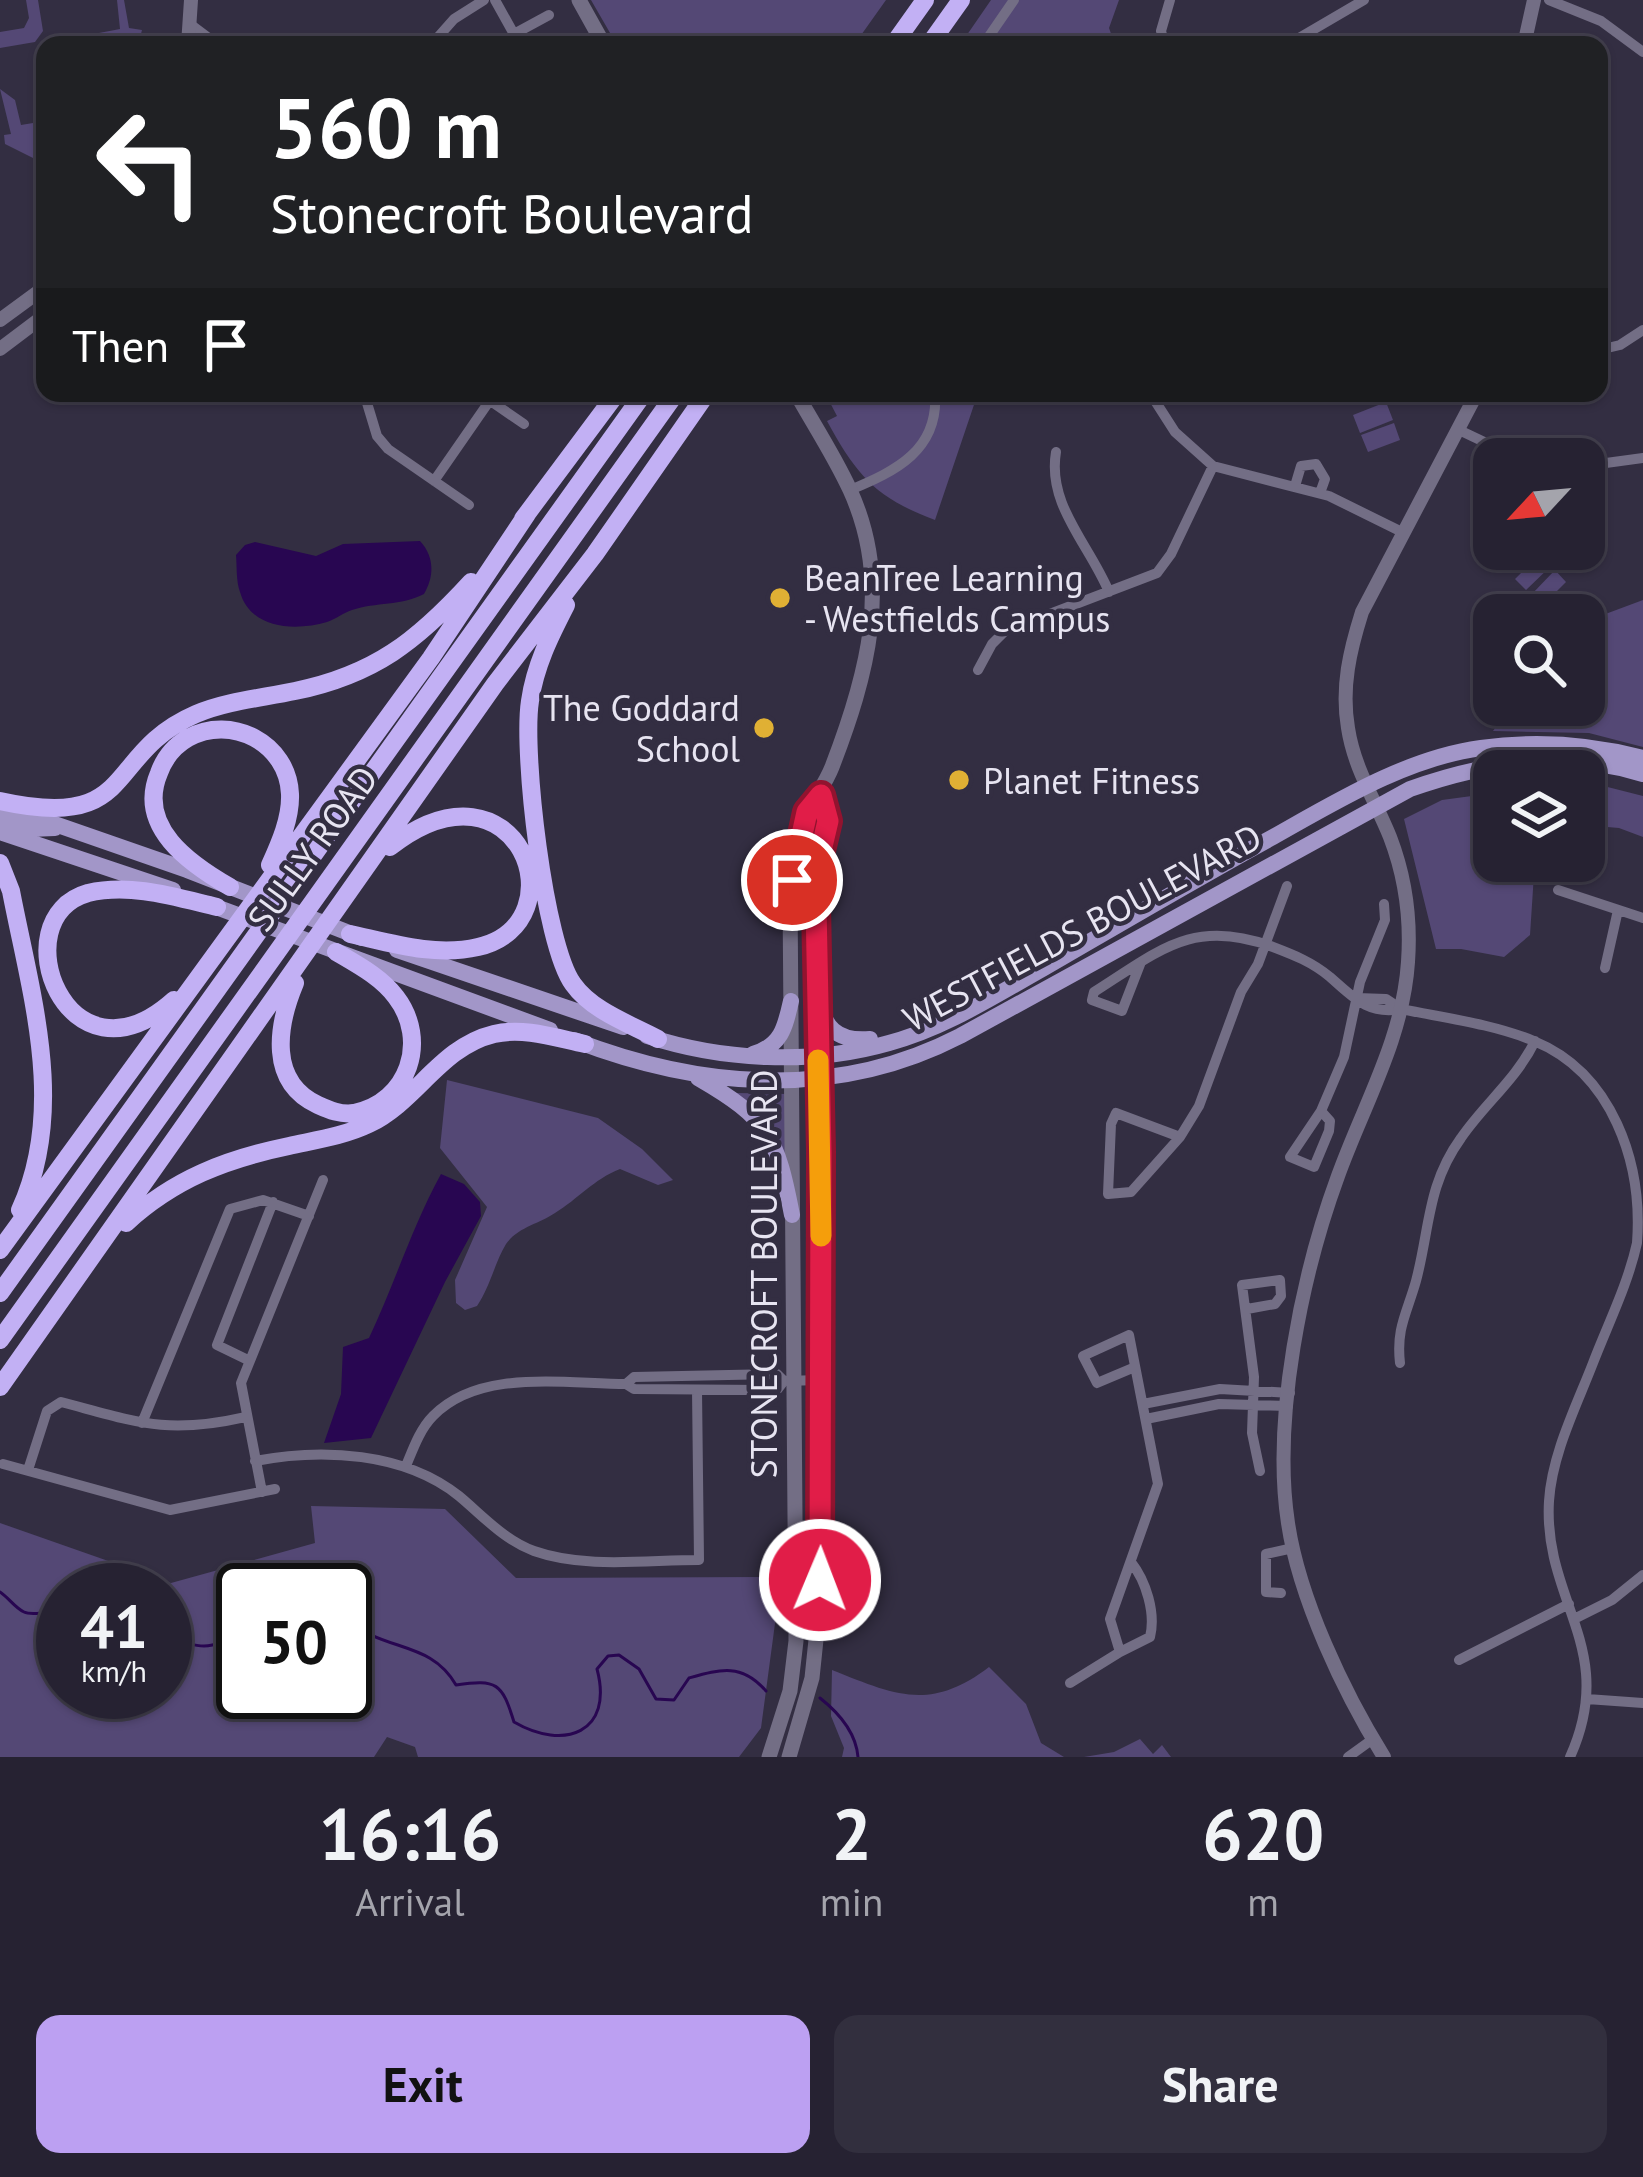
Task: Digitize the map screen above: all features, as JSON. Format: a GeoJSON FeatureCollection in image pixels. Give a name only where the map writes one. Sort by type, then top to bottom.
{"type":"FeatureCollection","features":[{"type":"Feature","properties":{"kind":"highway"},"geometry":{"type":"LineString","coordinates":[[900,36],[926,0]]}},
{"type":"Feature","properties":{"kind":"highway"},"geometry":{"type":"LineString","coordinates":[[936,36],[961,0]]}},
{"type":"Feature","properties":{"kind":"highway"},"geometry":{"type":"LineString","coordinates":[[0,1248],[431,658],[527,514],[610,402]]}},
{"type":"Feature","properties":{"kind":"highway","name":"SULLY ROAD"},"geometry":{"type":"LineString","coordinates":[[0,1293],[638,402]]}},
{"type":"Feature","properties":{"kind":"highway","name":"SULLY ROAD"},"geometry":{"type":"LineString","coordinates":[[0,1340],[670,402]]}},
{"type":"Feature","properties":{"kind":"highway"},"geometry":{"type":"LineString","coordinates":[[0,1387],[495,684],[595,554],[701,402]]}},
{"type":"Feature","properties":{"kind":"highway"},"geometry":{"type":"LineString","coordinates":[[0,803],[44,810],[90,803],[112,789],[150,746],[188,718],[223,705],[334,682],[387,658],[426,630],[527,514]]}},
{"type":"Feature","properties":{"kind":"highway"},"geometry":{"type":"LineString","coordinates":[[595,554],[535,673],[527,733],[535,823],[558,946],[570,980],[602,1010],[658,1040]]}},
{"type":"Feature","properties":{"kind":"highway"},"geometry":{"type":"LineString","coordinates":[[230,887],[183,856],[162,829],[155,810],[156,779],[165,759],[192,736],[220,729],[238,731],[265,744],[279,759],[288,781],[286,821],[253,901]]}},
{"type":"Feature","properties":{"kind":"highway"},"geometry":{"type":"LineString","coordinates":[[350,934],[434,950],[477,948],[511,930],[531,892],[529,868],[519,845],[488,820],[470,815],[451,815],[411,831],[356,886]]}},
{"type":"Feature","properties":{"kind":"highway"},"geometry":{"type":"LineString","coordinates":[[0,863],[15,914],[45,1096],[36,1170],[0,1248]]}},
{"type":"Feature","properties":{"kind":"highway"},"geometry":{"type":"LineString","coordinates":[[202,971],[159,1012],[121,1026],[97,1027],[75,1020],[56,1005],[45,988],[39,951],[43,932],[57,910],[87,893],[160,893],[217,908]]}},
{"type":"Feature","properties":{"kind":"highway"},"geometry":{"type":"LineString","coordinates":[[306,957],[287,1008],[278,1044],[280,1061],[291,1084],[308,1100],[343,1114],[356,1113],[373,1106],[402,1082],[413,1050],[412,1032],[395,994],[336,952]]}},
{"type":"Feature","properties":{"kind":"highway"},"geometry":{"type":"LineString","coordinates":[[93,1257],[140,1210],[187,1178],[220,1162],[367,1125],[396,1109],[466,1044],[517,1031],[585,1044]]}},
{"type":"Feature","properties":{"kind":"main road"},"geometry":{"type":"LineString","coordinates":[[579,0],[599,36]]}},
{"type":"Feature","properties":{"kind":"main road","name":"STONECROFT BOULEVARD"},"geometry":{"type":"LineString","coordinates":[[769,1757],[790,1691],[796,1641],[788,1381],[795,1193],[792,880],[807,812],[821,795],[859,696],[873,628],[871,560],[850,490],[801,402]]}},
{"type":"Feature","properties":{"kind":"main road","name":"WESTFIELDS BOULEVARD"},"geometry":{"type":"LineString","coordinates":[[0,803],[350,934],[658,1040],[746,1056],[791,1057],[886,1044],[934,1027],[1366,787],[1425,763],[1478,748],[1562,743],[1643,758]]}},
{"type":"Feature","properties":{"kind":"main road","name":"WESTFIELDS BOULEVARD"},"geometry":{"type":"LineString","coordinates":[[0,832],[634,1062],[692,1075],[793,1081],[890,1065],[950,1040],[1410,789],[1481,767],[1564,760],[1605,762],[1643,774]]}},
{"type":"Feature","properties":{"kind":"main road","name":"STONECROFT BOULEVARD"},"geometry":{"type":"LineString","coordinates":[[789,1757],[818,1643],[817,883],[828,821],[821,795]]}},
{"type":"Feature","properties":{"kind":"main road"},"geometry":{"type":"LineString","coordinates":[[0,819],[29,829],[62,827]]}},
{"type":"Feature","properties":{"kind":"main road"},"geometry":{"type":"LineString","coordinates":[[817,996],[826,1025],[844,1039],[864,1040],[922,1025],[934,1027]]}},
{"type":"Feature","properties":{"kind":"main road"},"geometry":{"type":"LineString","coordinates":[[746,1056],[772,1047],[791,1001]]}},
{"type":"Feature","properties":{"kind":"main road"},"geometry":{"type":"LineString","coordinates":[[692,1075],[744,1106],[759,1121],[781,1160],[792,1215]]}},
{"type":"Feature","properties":{"kind":"street"},"geometry":{"type":"LineString","coordinates":[[189,36],[191,0]]}},
{"type":"Feature","properties":{"kind":"street"},"geometry":{"type":"LineString","coordinates":[[439,36],[454,19],[484,0]]}},
{"type":"Feature","properties":{"kind":"street"},"geometry":{"type":"LineString","coordinates":[[495,0],[515,36]]}},
{"type":"Feature","properties":{"kind":"street"},"geometry":{"type":"LineString","coordinates":[[989,36],[1014,0]]}},
{"type":"Feature","properties":{"kind":"street"},"geometry":{"type":"LineString","coordinates":[[1162,36],[1171,0]]}},
{"type":"Feature","properties":{"kind":"street"},"geometry":{"type":"LineString","coordinates":[[1302,36],[1364,0]]}},
{"type":"Feature","properties":{"kind":"street"},"geometry":{"type":"LineString","coordinates":[[1526,36],[1534,0]]}},
{"type":"Feature","properties":{"kind":"street"},"geometry":{"type":"LineString","coordinates":[[1550,0],[1601,21],[1643,52]]}},
{"type":"Feature","properties":{"kind":"street"},"geometry":{"type":"LineString","coordinates":[[521,36],[549,15]]}},
{"type":"Feature","properties":{"kind":"street"},"geometry":{"type":"LineString","coordinates":[[190,24],[206,36]]}},
{"type":"Feature","properties":{"kind":"street"},"geometry":{"type":"LineString","coordinates":[[0,320],[36,293]]}},
{"type":"Feature","properties":{"kind":"street"},"geometry":{"type":"LineString","coordinates":[[0,350],[36,322]]}},
{"type":"Feature","properties":{"kind":"street"},"geometry":{"type":"LineString","coordinates":[[1608,348],[1643,330]]}},
{"type":"Feature","properties":{"kind":"street"},"geometry":{"type":"LineString","coordinates":[[367,402],[380,442],[470,505]]}},
{"type":"Feature","properties":{"kind":"street"},"geometry":{"type":"LineString","coordinates":[[434,481],[484,402]]}},
{"type":"Feature","properties":{"kind":"street"},"geometry":{"type":"LineString","coordinates":[[496,402],[524,424]]}},
{"type":"Feature","properties":{"kind":"street"},"geometry":{"type":"LineString","coordinates":[[850,490],[911,460],[931,430],[934,402]]}},
{"type":"Feature","properties":{"kind":"street"},"geometry":{"type":"LineString","coordinates":[[1156,402],[1175,431],[1213,466],[1321,493],[1404,532]]}},
{"type":"Feature","properties":{"kind":"street"},"geometry":{"type":"LineString","coordinates":[[1384,1757],[1329,1647],[1292,1548],[1283,1479],[1306,1279],[1318,1230],[1402,1009],[1408,961],[1406,903],[1391,842],[1366,787],[1347,724],[1346,675],[1362,612],[1473,402]]}},
{"type":"Feature","properties":{"kind":"street"},"geometry":{"type":"LineString","coordinates":[[1459,430],[1476,438]]}},
{"type":"Feature","properties":{"kind":"street"},"geometry":{"type":"LineString","coordinates":[[1056,452],[1056,495],[1108,592]]}},
{"type":"Feature","properties":{"kind":"street"},"geometry":{"type":"LineString","coordinates":[[1605,463],[1643,458]]}},
{"type":"Feature","properties":{"kind":"street"},"geometry":{"type":"LineString","coordinates":[[1295,486],[1301,466],[1316,464],[1325,478],[1321,493]]}},
{"type":"Feature","properties":{"kind":"street"},"geometry":{"type":"LineString","coordinates":[[977,670],[1005,631],[1156,573],[1213,466]]}},
{"type":"Feature","properties":{"kind":"street"},"geometry":{"type":"LineString","coordinates":[[1180,1137],[1116,1113],[1111,1124],[1108,1194],[1131,1192],[1180,1137],[1199,1106],[1287,886]]}},
{"type":"Feature","properties":{"kind":"street"},"geometry":{"type":"LineString","coordinates":[[1558,890],[1643,918]]}},
{"type":"Feature","properties":{"kind":"street"},"geometry":{"type":"LineString","coordinates":[[1321,1111],[1330,1120],[1330,1130],[1314,1167],[1290,1157],[1321,1111],[1344,1058],[1357,998],[1385,920],[1384,904]]}},
{"type":"Feature","properties":{"kind":"street"},"geometry":{"type":"LineString","coordinates":[[1605,968],[1618,910]]}},
{"type":"Feature","properties":{"kind":"street"},"geometry":{"type":"LineString","coordinates":[[1141,962],[1122,1011],[1093,1000],[1094,992],[1141,962],[1192,937],[1234,933],[1307,960],[1366,1008],[1402,1009],[1535,1041],[1586,1075],[1623,1124],[1641,1187],[1639,1251],[1558,1454],[1551,1483],[1550,1544],[1576,1618],[1586,1665],[1587,1699],[1570,1757]]}},
{"type":"Feature","properties":{"kind":"street"},"geometry":{"type":"LineString","coordinates":[[1400,1363],[1398,1332],[1416,1280],[1434,1188],[1460,1139],[1509,1084],[1535,1041]]}},
{"type":"Feature","properties":{"kind":"street"},"geometry":{"type":"LineString","coordinates":[[262,1492],[241,1383],[323,1180]]}},
{"type":"Feature","properties":{"kind":"street"},"geometry":{"type":"LineString","coordinates":[[142,1423],[224,1217],[237,1205],[273,1202],[309,1216]]}},
{"type":"Feature","properties":{"kind":"street"},"geometry":{"type":"LineString","coordinates":[[250,1361],[217,1345],[273,1202]]}},
{"type":"Feature","properties":{"kind":"street"},"geometry":{"type":"LineString","coordinates":[[1247,1309],[1254,1388],[1252,1433],[1260,1471]]}},
{"type":"Feature","properties":{"kind":"street"},"geometry":{"type":"LineString","coordinates":[[1120,1652],[1111,1619],[1157,1498],[1158,1484],[1129,1335],[1083,1356],[1097,1383],[1135,1367]]}},
{"type":"Feature","properties":{"kind":"street"},"geometry":{"type":"LineString","coordinates":[[626,1384],[634,1377],[709,1374],[777,1374],[788,1381],[820,1380]]}},
{"type":"Feature","properties":{"kind":"street"},"geometry":{"type":"LineString","coordinates":[[406,1466],[430,1419],[473,1390],[493,1385],[777,1390],[788,1381]]}},
{"type":"Feature","properties":{"kind":"street"},"geometry":{"type":"LineString","coordinates":[[1143,1404],[1220,1389],[1254,1388],[1289,1400]]}},
{"type":"Feature","properties":{"kind":"street"},"geometry":{"type":"LineString","coordinates":[[255,1461],[307,1456],[406,1466],[457,1494],[511,1539],[544,1554],[588,1561],[699,1560],[697,1390]]}},
{"type":"Feature","properties":{"kind":"street"},"geometry":{"type":"LineString","coordinates":[[1146,1419],[1219,1404],[1289,1400]]}},
{"type":"Feature","properties":{"kind":"street"},"geometry":{"type":"LineString","coordinates":[[28,1470],[47,1411],[61,1402],[142,1423],[198,1426],[245,1417]]}},
{"type":"Feature","properties":{"kind":"street"},"geometry":{"type":"LineString","coordinates":[[3,1464],[170,1510],[275,1489]]}},
{"type":"Feature","properties":{"kind":"street"},"geometry":{"type":"LineString","coordinates":[[1281,1593],[1266,1592],[1266,1554],[1292,1548]]}},
{"type":"Feature","properties":{"kind":"street"},"geometry":{"type":"LineString","coordinates":[[1070,1683],[1150,1637],[1153,1626],[1141,1575],[1131,1562]]}},
{"type":"Feature","properties":{"kind":"street"},"geometry":{"type":"LineString","coordinates":[[1576,1618],[1612,1600],[1643,1575]]}},
{"type":"Feature","properties":{"kind":"street"},"geometry":{"type":"LineString","coordinates":[[1459,1660],[1569,1604]]}},
{"type":"Feature","properties":{"kind":"street"},"geometry":{"type":"LineString","coordinates":[[1587,1699],[1643,1703]]}},
{"type":"Feature","properties":{"kind":"street"},"geometry":{"type":"LineString","coordinates":[[1348,1757],[1373,1739]]}},
{"type":"Feature","properties":{"kind":"shaded area"},"geometry":{"type":"Polygon","coordinates":[[[26,0],[38,0],[43,31],[35,42],[0,48],[0,32],[24,28],[29,18],[26,0]]]}},
{"type":"Feature","properties":{"kind":"shaded area"},"geometry":{"type":"Polygon","coordinates":[[[117,0],[124,0],[129,28],[142,30],[140,36],[97,36],[120,29],[117,0]]]}},
{"type":"Feature","properties":{"kind":"shaded area"},"geometry":{"type":"Polygon","coordinates":[[[591,0],[886,0],[860,36],[612,36],[591,0]]]}},
{"type":"Feature","properties":{"kind":"shaded area"},"geometry":{"type":"Polygon","coordinates":[[[991,0],[1119,0],[1109,28],[1112,36],[966,36],[991,0]]]}},
{"type":"Feature","properties":{"kind":"shaded area"},"geometry":{"type":"Polygon","coordinates":[[[0,89],[15,100],[21,125],[36,122],[36,160],[5,144],[4,135],[11,134],[0,89]]]}},
{"type":"Feature","properties":{"kind":"shaded area"},"geometry":{"type":"Polygon","coordinates":[[[830,402],[975,402],[935,520],[897,503],[870,483],[827,421],[837,416],[830,402]]]}},
{"type":"Feature","properties":{"kind":"shaded area"},"geometry":{"type":"Polygon","coordinates":[[[1386,402],[1393,420],[1360,433],[1353,415],[1386,402]]]}},
{"type":"Feature","properties":{"kind":"shaded area"},"geometry":{"type":"Polygon","coordinates":[[[1394,423],[1400,440],[1368,452],[1361,435],[1394,423]]]}},
{"type":"Feature","properties":{"kind":"shaded area"},"geometry":{"type":"Polygon","coordinates":[[[420,541],[431,567],[424,594],[352,610],[327,622],[289,626],[264,621],[246,605],[239,588],[236,555],[255,542],[316,556],[343,544],[420,541]]]}},
{"type":"Feature","properties":{"kind":"shaded area"},"geometry":{"type":"Polygon","coordinates":[[[1524,570],[1547,570],[1526,590],[1515,579],[1524,570]]]}},
{"type":"Feature","properties":{"kind":"shaded area"},"geometry":{"type":"Polygon","coordinates":[[[1555,570],[1566,582],[1554,594],[1532,594],[1555,570]]]}},
{"type":"Feature","properties":{"kind":"shaded area"},"geometry":{"type":"Polygon","coordinates":[[[1643,600],[1643,747],[1589,733],[1493,731],[1497,726],[1605,726],[1605,614],[1643,600]]]}},
{"type":"Feature","properties":{"kind":"shaded area"},"geometry":{"type":"Polygon","coordinates":[[[1605,786],[1643,796],[1643,837],[1605,827],[1605,786]]]}},
{"type":"Feature","properties":{"kind":"shaded area"},"geometry":{"type":"Polygon","coordinates":[[[1473,796],[1473,882],[1533,882],[1530,935],[1504,957],[1436,949],[1404,819],[1442,800],[1473,796]]]}},
{"type":"Feature","properties":{"kind":"shaded area"},"geometry":{"type":"Polygon","coordinates":[[[447,1080],[598,1118],[642,1149],[673,1180],[658,1185],[620,1169],[602,1178],[511,1238],[477,1306],[465,1310],[456,1303],[455,1280],[487,1207],[440,1148],[447,1080]]]}},
{"type":"Feature","properties":{"kind":"shaded area"},"geometry":{"type":"Polygon","coordinates":[[[736,1093],[786,1094],[788,1163],[736,1093]]]}},
{"type":"Feature","properties":{"kind":"shaded area"},"geometry":{"type":"Polygon","coordinates":[[[441,1174],[464,1184],[480,1202],[481,1216],[371,1438],[324,1443],[341,1394],[343,1347],[369,1338],[441,1174]]]}},
{"type":"Feature","properties":{"kind":"shaded area"},"geometry":{"type":"Polygon","coordinates":[[[311,1506],[445,1509],[516,1578],[773,1577],[776,1616],[761,1728],[739,1757],[418,1757],[415,1747],[387,1737],[374,1757],[0,1757],[0,1523],[114,1563],[36,1563],[36,1719],[192,1719],[192,1577],[216,1570],[216,1719],[372,1719],[372,1563],[243,1563],[315,1543],[311,1506]]]}},
{"type":"Feature","properties":{"kind":"shaded area"},"geometry":{"type":"Polygon","coordinates":[[[989,1667],[1026,1704],[1041,1743],[1064,1757],[842,1757],[844,1748],[831,1716],[832,1670],[912,1695],[948,1690],[989,1667]]]}},
{"type":"Feature","properties":{"kind":"shaded area"},"geometry":{"type":"Polygon","coordinates":[[[1140,1739],[1153,1754],[1162,1745],[1171,1757],[1084,1757],[1114,1752],[1140,1739]]]}},
{"type":"Feature","properties":{"kind":"waterway"},"geometry":{"type":"LineString","coordinates":[[0,1592],[24,1612],[36,1614]]}},
{"type":"Feature","properties":{"kind":"waterway"},"geometry":{"type":"LineString","coordinates":[[372,1635],[433,1660],[456,1685],[496,1687],[514,1722],[550,1735],[567,1735],[591,1722],[600,1691],[597,1669],[608,1656],[619,1655],[639,1669],[656,1699],[674,1700],[689,1678],[721,1671],[740,1672],[766,1691]]}},
{"type":"Feature","properties":{"kind":"waterway"},"geometry":{"type":"LineString","coordinates":[[192,1644],[216,1644]]}},
{"type":"Feature","properties":{"kind":"waterway"},"geometry":{"type":"LineString","coordinates":[[820,1698],[845,1724],[858,1757]]}},
{"type":"Feature","properties":{"kind":"slow traffic"},"geometry":{"type":"LineString","coordinates":[[818,1060],[821,1236]]}},
{"type":"Feature","properties":{"kind":"place","name":"BeanTree Learning - Westfields Campus"},"geometry":{"type":"Point","coordinates":[780,598]}},
{"type":"Feature","properties":{"kind":"place","name":"The Goddard School"},"geometry":{"type":"Point","coordinates":[764,728]}},
{"type":"Feature","properties":{"kind":"place","name":"Planet Fitness"},"geometry":{"type":"Point","coordinates":[959,780]}},
{"type":"Feature","properties":{"kind":"route"},"geometry":{"type":"LineString","coordinates":[[792,880],[807,812],[821,795],[828,821],[816,906],[820,1580]]}}]}
